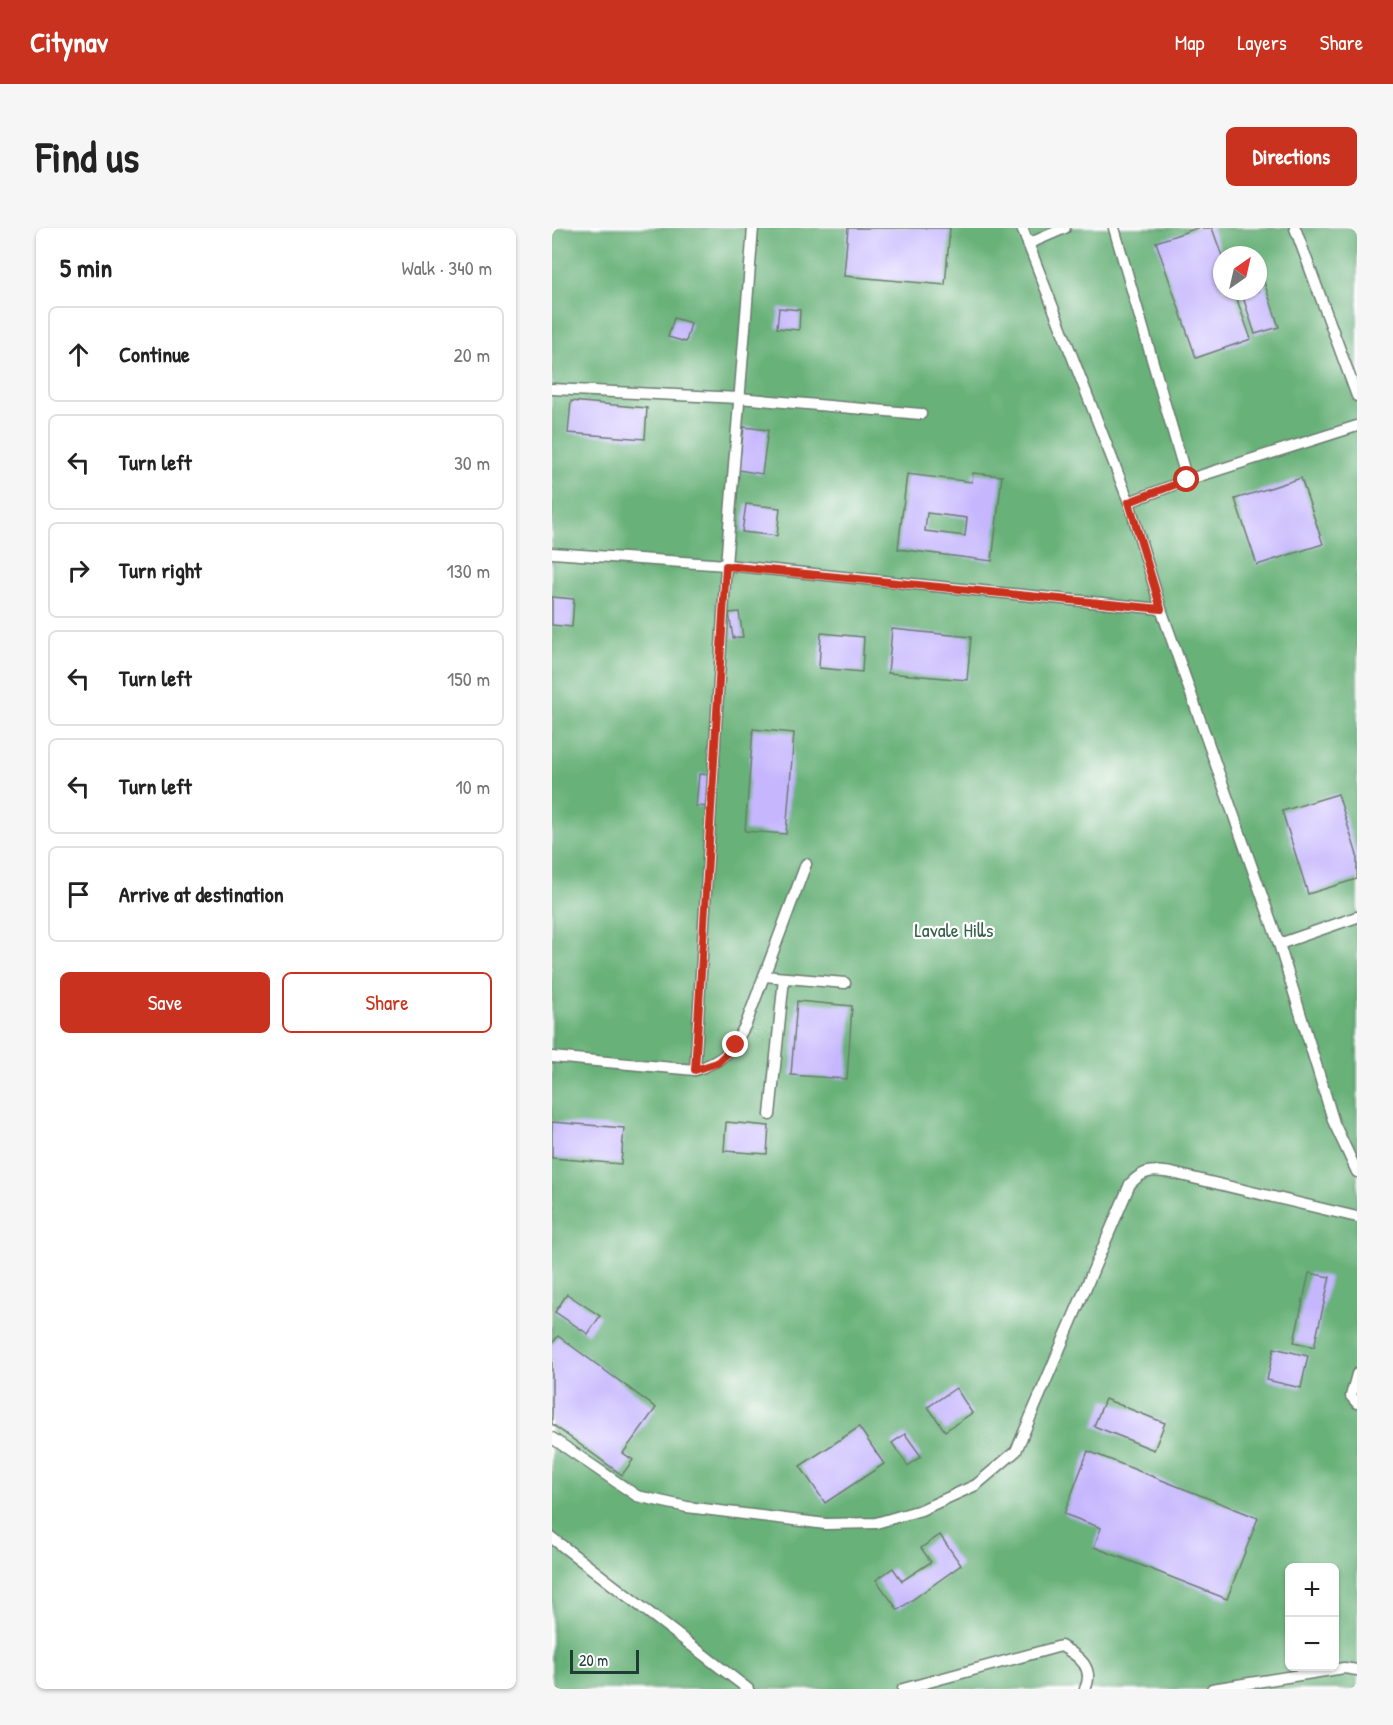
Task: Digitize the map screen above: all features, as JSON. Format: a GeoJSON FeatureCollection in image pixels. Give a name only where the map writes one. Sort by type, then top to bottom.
{"type":"FeatureCollection","features":[{"type":"Feature","properties":{"kind":"lane"},"geometry":{"type":"LineString","coordinates":[[695,1070],[726,566],[753,228]]}},
{"type":"Feature","properties":{"kind":"lane"},"geometry":{"type":"LineString","coordinates":[[1023,228],[1129,502],[1161,609],[1279,944],[1334,1123],[1357,1172]]}},
{"type":"Feature","properties":{"kind":"lane"},"geometry":{"type":"LineString","coordinates":[[1028,244],[1065,228]]}},
{"type":"Feature","properties":{"kind":"lane"},"geometry":{"type":"LineString","coordinates":[[1114,228],[1187,480]]}},
{"type":"Feature","properties":{"kind":"lane"},"geometry":{"type":"LineString","coordinates":[[1294,228],[1357,396]]}},
{"type":"Feature","properties":{"kind":"lane"},"geometry":{"type":"LineString","coordinates":[[552,389],[739,398],[921,414]]}},
{"type":"Feature","properties":{"kind":"lane"},"geometry":{"type":"LineString","coordinates":[[1129,502],[1187,480],[1357,426]]}},
{"type":"Feature","properties":{"kind":"lane"},"geometry":{"type":"LineString","coordinates":[[552,553],[726,566],[1161,609]]}},
{"type":"Feature","properties":{"kind":"lane"},"geometry":{"type":"LineString","coordinates":[[552,1057],[695,1070],[717,1063],[736,1045],[806,864]]}},
{"type":"Feature","properties":{"kind":"lane"},"geometry":{"type":"LineString","coordinates":[[1279,944],[1357,917]]}},
{"type":"Feature","properties":{"kind":"lane"},"geometry":{"type":"LineString","coordinates":[[764,976],[845,983]]}},
{"type":"Feature","properties":{"kind":"lane"},"geometry":{"type":"LineString","coordinates":[[770,1115],[784,978]]}},
{"type":"Feature","properties":{"kind":"lane"},"geometry":{"type":"LineString","coordinates":[[552,1438],[637,1496],[687,1507],[759,1517],[826,1524],[876,1523],[921,1510],[976,1485],[1016,1451],[1130,1184],[1139,1175],[1150,1169],[1172,1173],[1357,1217]]}},
{"type":"Feature","properties":{"kind":"lane"},"geometry":{"type":"LineString","coordinates":[[1357,1374],[1351,1396],[1357,1403]]}},
{"type":"Feature","properties":{"kind":"lane"},"geometry":{"type":"LineString","coordinates":[[552,1538],[748,1689]]}},
{"type":"Feature","properties":{"kind":"lane"},"geometry":{"type":"LineString","coordinates":[[903,1689],[1062,1646],[1082,1660],[1087,1668],[1090,1678],[1085,1689]]}},
{"type":"Feature","properties":{"kind":"lane"},"geometry":{"type":"LineString","coordinates":[[1212,1689],[1344,1668],[1357,1670]]}},
{"type":"Feature","properties":{"kind":"green space","name":"Lavale Hills"},"geometry":{"type":"Polygon","coordinates":[[[552,228],[1357,228],[1357,1689],[552,1689],[552,228]]]}},
{"type":"Feature","properties":{"kind":"building"},"geometry":{"type":"Polygon","coordinates":[[[848,228],[950,228],[945,285],[844,276],[848,228]]]}},
{"type":"Feature","properties":{"kind":"building"},"geometry":{"type":"Polygon","coordinates":[[[1197,228],[1212,228],[1218,246],[1213,246],[1213,300],[1237,300],[1251,339],[1196,358],[1156,242],[1197,228]]]}},
{"type":"Feature","properties":{"kind":"building"},"geometry":{"type":"Polygon","coordinates":[[[1267,291],[1279,327],[1255,334],[1244,300],[1267,300],[1267,291]]]}},
{"type":"Feature","properties":{"kind":"building"},"geometry":{"type":"Polygon","coordinates":[[[779,308],[800,310],[799,330],[777,328],[779,308]]]}},
{"type":"Feature","properties":{"kind":"building"},"geometry":{"type":"Polygon","coordinates":[[[674,318],[691,323],[686,342],[668,337],[674,318]]]}},
{"type":"Feature","properties":{"kind":"building"},"geometry":{"type":"Polygon","coordinates":[[[571,401],[647,408],[645,439],[568,433],[571,401]]]}},
{"type":"Feature","properties":{"kind":"building"},"geometry":{"type":"Polygon","coordinates":[[[744,427],[768,430],[762,474],[738,470],[744,427]]]}},
{"type":"Feature","properties":{"kind":"building"},"geometry":{"type":"Polygon","coordinates":[[[973,473],[1002,476],[992,561],[898,549],[907,474],[972,482],[973,473]],[[927,513],[925,531],[965,536],[967,518],[927,513]]]}},
{"type":"Feature","properties":{"kind":"building"},"geometry":{"type":"Polygon","coordinates":[[[1301,478],[1323,544],[1257,565],[1235,499],[1301,478]]]}},
{"type":"Feature","properties":{"kind":"building"},"geometry":{"type":"Polygon","coordinates":[[[746,504],[780,508],[777,536],[742,532],[746,504]]]}},
{"type":"Feature","properties":{"kind":"building"},"geometry":{"type":"Polygon","coordinates":[[[552,597],[574,599],[572,627],[552,625],[552,597]]]}},
{"type":"Feature","properties":{"kind":"building"},"geometry":{"type":"Polygon","coordinates":[[[739,612],[743,637],[733,638],[729,613],[739,612]]]}},
{"type":"Feature","properties":{"kind":"building"},"geometry":{"type":"Polygon","coordinates":[[[892,629],[971,637],[967,680],[888,673],[892,629]]]}},
{"type":"Feature","properties":{"kind":"building"},"geometry":{"type":"Polygon","coordinates":[[[821,633],[864,637],[862,672],[819,668],[821,633]]]}},
{"type":"Feature","properties":{"kind":"building"},"geometry":{"type":"Polygon","coordinates":[[[753,729],[794,733],[786,834],[745,831],[753,729]]]}},
{"type":"Feature","properties":{"kind":"building"},"geometry":{"type":"Polygon","coordinates":[[[699,774],[712,775],[710,807],[696,806],[699,774]]]}},
{"type":"Feature","properties":{"kind":"building"},"geometry":{"type":"Polygon","coordinates":[[[1338,794],[1357,855],[1357,879],[1308,894],[1282,811],[1338,794]]]}},
{"type":"Feature","properties":{"kind":"building"},"geometry":{"type":"Polygon","coordinates":[[[797,1001],[852,1006],[847,1079],[791,1075],[797,1001]]]}},
{"type":"Feature","properties":{"kind":"building"},"geometry":{"type":"Polygon","coordinates":[[[552,1122],[624,1128],[621,1164],[552,1158],[552,1122]]]}},
{"type":"Feature","properties":{"kind":"building"},"geometry":{"type":"Polygon","coordinates":[[[726,1122],[769,1126],[767,1154],[724,1151],[726,1122]]]}},
{"type":"Feature","properties":{"kind":"building"},"geometry":{"type":"Polygon","coordinates":[[[1309,1273],[1330,1277],[1314,1347],[1294,1342],[1309,1273]]]}},
{"type":"Feature","properties":{"kind":"building"},"geometry":{"type":"Polygon","coordinates":[[[567,1294],[600,1316],[588,1334],[555,1312],[567,1294]]]}},
{"type":"Feature","properties":{"kind":"building"},"geometry":{"type":"Polygon","coordinates":[[[558,1336],[656,1408],[623,1453],[633,1460],[622,1475],[552,1424],[552,1344],[558,1336]]]}},
{"type":"Feature","properties":{"kind":"building"},"geometry":{"type":"Polygon","coordinates":[[[1274,1348],[1308,1356],[1301,1388],[1267,1380],[1274,1348]]]}},
{"type":"Feature","properties":{"kind":"building"},"geometry":{"type":"Polygon","coordinates":[[[956,1388],[972,1413],[945,1431],[928,1407],[956,1388]]]}},
{"type":"Feature","properties":{"kind":"building"},"geometry":{"type":"Polygon","coordinates":[[[1105,1399],[1165,1423],[1154,1450],[1094,1426],[1105,1399]]]}},
{"type":"Feature","properties":{"kind":"building"},"geometry":{"type":"Polygon","coordinates":[[[859,1427],[884,1464],[825,1503],[800,1466],[859,1427]]]}},
{"type":"Feature","properties":{"kind":"building"},"geometry":{"type":"Polygon","coordinates":[[[905,1434],[921,1456],[908,1466],[892,1443],[905,1434]]]}},
{"type":"Feature","properties":{"kind":"building"},"geometry":{"type":"Polygon","coordinates":[[[1088,1451],[1258,1518],[1227,1599],[1094,1547],[1101,1528],[1064,1514],[1088,1451]]]}},
{"type":"Feature","properties":{"kind":"building"},"geometry":{"type":"Polygon","coordinates":[[[940,1535],[961,1565],[898,1610],[876,1580],[893,1568],[902,1581],[931,1562],[921,1548],[940,1535]]]}},
{"type":"Feature","properties":{"kind":"route"},"geometry":{"type":"LineString","coordinates":[[736,1045],[717,1063],[695,1070],[726,566],[1161,609],[1129,502],[1187,480]]}}]}
